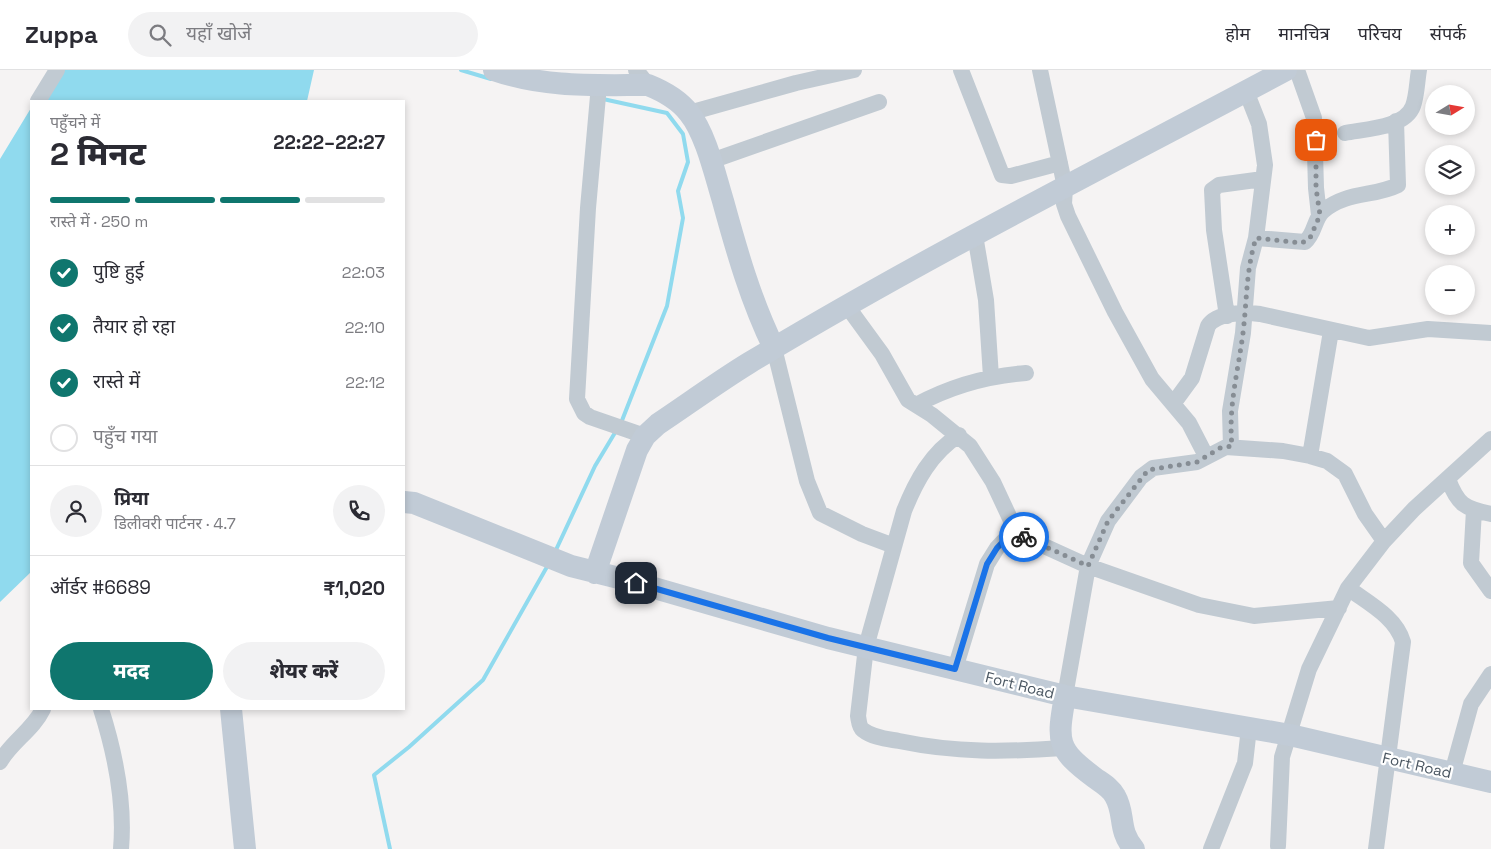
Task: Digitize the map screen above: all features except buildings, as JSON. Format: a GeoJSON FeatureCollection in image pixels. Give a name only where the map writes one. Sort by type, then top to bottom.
{"type":"FeatureCollection","features":[{"type":"Feature","properties":{"kind":"street"},"geometry":{"type":"LineString","coordinates":[[39,100],[57,70]]}},
{"type":"Feature","properties":{"kind":"street"},"geometry":{"type":"LineString","coordinates":[[494,70],[517,78],[550,84],[599,85],[642,78],[663,91],[689,113],[711,161],[747,283],[774,348],[807,481],[820,513],[862,534],[894,546]]}},
{"type":"Feature","properties":{"kind":"street"},"geometry":{"type":"LineString","coordinates":[[689,113],[796,83],[854,70]]}},
{"type":"Feature","properties":{"kind":"street"},"geometry":{"type":"LineString","coordinates":[[961,70],[1002,175],[1011,176],[1060,164]]}},
{"type":"Feature","properties":{"kind":"street"},"geometry":{"type":"LineString","coordinates":[[1040,70],[1065,187],[1066,210],[1115,312],[1152,379],[1189,423],[1206,456]]}},
{"type":"Feature","properties":{"kind":"street"},"geometry":{"type":"LineString","coordinates":[[1345,133],[1396,121],[1405,117],[1413,108],[1418,70]]}},
{"type":"Feature","properties":{"kind":"street"},"geometry":{"type":"LineString","coordinates":[[595,573],[630,467],[645,436],[658,424],[774,348],[847,306],[975,235],[1284,71],[1314,118],[1316,188],[1320,215],[1310,238],[1306,242],[1256,238]]}},
{"type":"Feature","properties":{"kind":"street"},"geometry":{"type":"LineString","coordinates":[[599,85],[588,208],[577,399],[584,413],[590,417],[645,436]]}},
{"type":"Feature","properties":{"kind":"street"},"geometry":{"type":"LineString","coordinates":[[1232,446],[1230,411],[1244,312],[1248,268],[1256,238],[1265,165],[1262,138],[1246,91]]}},
{"type":"Feature","properties":{"kind":"street"},"geometry":{"type":"LineString","coordinates":[[711,161],[879,102]]}},
{"type":"Feature","properties":{"kind":"street"},"geometry":{"type":"LineString","coordinates":[[1320,215],[1349,197],[1398,186],[1396,121]]}},
{"type":"Feature","properties":{"kind":"street"},"geometry":{"type":"LineString","coordinates":[[1226,316],[1214,230],[1212,190],[1219,185],[1263,179]]}},
{"type":"Feature","properties":{"kind":"street"},"geometry":{"type":"LineString","coordinates":[[975,235],[986,300],[991,377]]}},
{"type":"Feature","properties":{"kind":"street"},"geometry":{"type":"LineString","coordinates":[[847,306],[882,354],[908,400],[959,435],[979,457],[1015,529],[1033,541],[1088,566],[1184,600],[1244,615],[1264,616],[1339,608]]}},
{"type":"Feature","properties":{"kind":"street"},"geometry":{"type":"LineString","coordinates":[[1173,404],[1192,378],[1208,326],[1214,320],[1226,316],[1244,312],[1268,315],[1331,331],[1369,338],[1428,329],[1491,333]]}},
{"type":"Feature","properties":{"kind":"street"},"geometry":{"type":"LineString","coordinates":[[1310,456],[1331,331]]}},
{"type":"Feature","properties":{"kind":"street"},"geometry":{"type":"LineString","coordinates":[[916,405],[957,385],[991,377],[1026,373]]}},
{"type":"Feature","properties":{"kind":"street"},"geometry":{"type":"LineString","coordinates":[[959,435],[945,444],[932,458],[913,490],[894,546],[866,647],[858,716],[862,730],[876,736],[962,751],[998,752],[1063,748]]}},
{"type":"Feature","properties":{"kind":"street"},"geometry":{"type":"LineString","coordinates":[[1278,846],[1280,767],[1309,669],[1348,588],[1384,541],[1414,509],[1491,439]]}},
{"type":"Feature","properties":{"kind":"street"},"geometry":{"type":"LineString","coordinates":[[1134,849],[1124,836],[1118,803],[1111,790],[1077,765],[1063,748],[1059,736],[1088,566],[1108,521],[1148,470],[1193,462],[1220,448],[1232,446],[1310,456],[1328,461],[1345,474],[1365,514],[1384,541]]}},
{"type":"Feature","properties":{"kind":"street"},"geometry":{"type":"LineString","coordinates":[[1448,479],[1458,500],[1474,510],[1491,514]]}},
{"type":"Feature","properties":{"kind":"street","name":"Fort Road"},"geometry":{"type":"LineString","coordinates":[[405,502],[414,503],[550,559],[866,647],[1065,696],[1290,735],[1491,782]]}},
{"type":"Feature","properties":{"kind":"street"},"geometry":{"type":"LineString","coordinates":[[1474,510],[1471,562],[1491,591]]}},
{"type":"Feature","properties":{"kind":"street"},"geometry":{"type":"LineString","coordinates":[[955,669],[987,564],[997,548],[1015,529]]}},
{"type":"Feature","properties":{"kind":"street"},"geometry":{"type":"LineString","coordinates":[[1348,588],[1394,624],[1400,632],[1402,642],[1376,849]]}},
{"type":"Feature","properties":{"kind":"street"},"geometry":{"type":"LineString","coordinates":[[1452,773],[1471,704],[1491,674]]}},
{"type":"Feature","properties":{"kind":"street"},"geometry":{"type":"LineString","coordinates":[[0,762],[8,748],[35,721],[42,710]]}},
{"type":"Feature","properties":{"kind":"street"},"geometry":{"type":"LineString","coordinates":[[101,710],[111,748],[122,812],[121,849]]}},
{"type":"Feature","properties":{"kind":"street"},"geometry":{"type":"LineString","coordinates":[[231,710],[244,849]]}},
{"type":"Feature","properties":{"kind":"street"},"geometry":{"type":"LineString","coordinates":[[1211,849],[1245,763],[1249,728]]}},
{"type":"Feature","properties":{"kind":"water"},"geometry":{"type":"Polygon","coordinates":[[[55,70],[314,70],[307,100],[37,100],[55,70]]]}},
{"type":"Feature","properties":{"kind":"water"},"geometry":{"type":"Polygon","coordinates":[[[30,110],[30,573],[0,602],[0,159],[30,110]]]}},
{"type":"Feature","properties":{"kind":"waterway"},"geometry":{"type":"LineString","coordinates":[[461,70],[491,79]]}},
{"type":"Feature","properties":{"kind":"waterway"},"geometry":{"type":"LineString","coordinates":[[603,99],[667,113],[683,134],[688,162],[678,191],[683,218],[667,306],[621,423]]}},
{"type":"Feature","properties":{"kind":"waterway"},"geometry":{"type":"LineString","coordinates":[[555,552],[595,466],[616,431]]}},
{"type":"Feature","properties":{"kind":"waterway"},"geometry":{"type":"LineString","coordinates":[[390,849],[374,775],[409,747],[483,680],[548,565]]}},
{"type":"Feature","properties":{"kind":"way so far"},"geometry":{"type":"LineString","coordinates":[[1024,537],[1072,557],[1088,566],[1108,521],[1148,470],[1197,462],[1220,448],[1232,446],[1230,411],[1243,333],[1246,279],[1252,249],[1256,238],[1302,243],[1310,238],[1320,215],[1316,188],[1316,140]]}},
{"type":"Feature","properties":{"kind":"route"},"geometry":{"type":"LineString","coordinates":[[636,583],[828,638],[955,669],[987,564],[997,548],[1015,529],[1024,537]]}}]}
